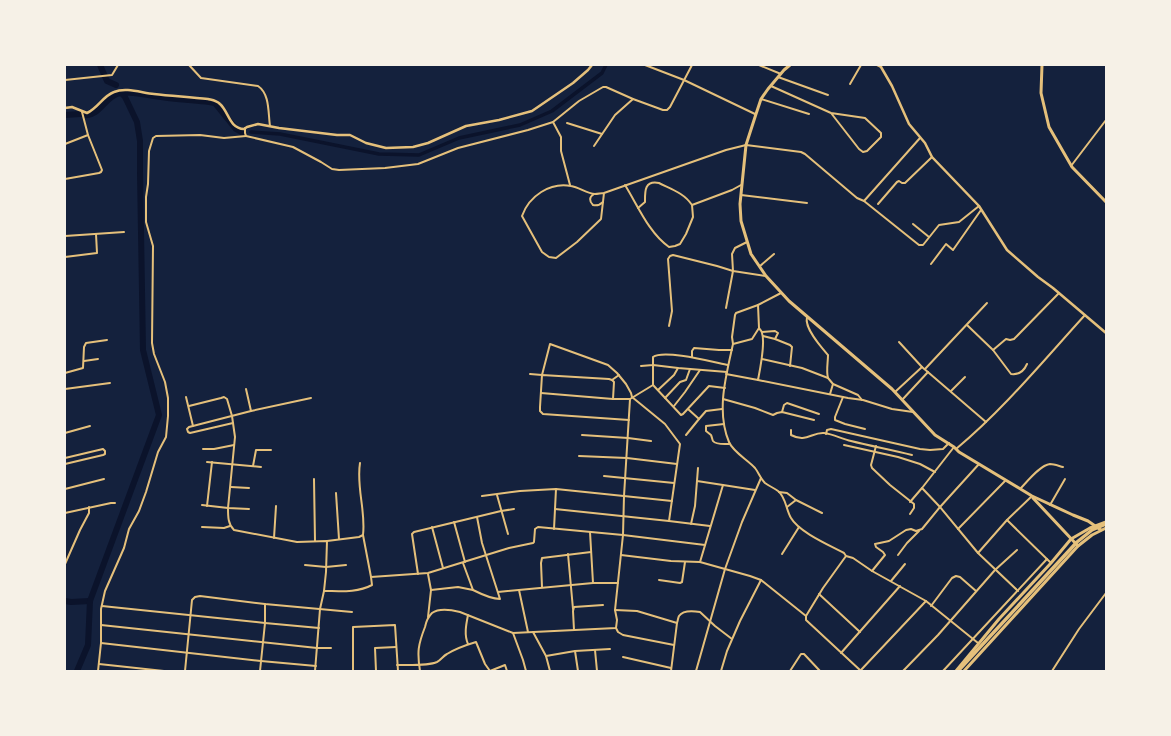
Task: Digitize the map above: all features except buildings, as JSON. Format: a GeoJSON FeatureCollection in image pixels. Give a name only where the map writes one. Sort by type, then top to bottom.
{"type":"FeatureCollection","features":[{"type":"Feature","properties":{"kind":"highway"},"geometry":{"type":"LineString","coordinates":[[958,671],[1089,535],[1106,525]]}},
{"type":"Feature","properties":{"kind":"highway"},"geometry":{"type":"LineString","coordinates":[[958,671],[1077,542],[1092,530],[1106,525]]}},
{"type":"Feature","properties":{"kind":"main road"},"geometry":{"type":"LineString","coordinates":[[790,65],[784,70],[761,100],[746,145],[741,195],[741,221],[747,242],[759,267],[781,293],[895,392],[935,435],[1005,481],[1050,505],[1088,521],[1101,530]]}},
{"type":"Feature","properties":{"kind":"main road"},"geometry":{"type":"LineString","coordinates":[[1042,65],[1041,93],[1049,127],[1071,166],[1106,202]]}},
{"type":"Feature","properties":{"kind":"main road"},"geometry":{"type":"LineString","coordinates":[[1032,496],[1077,547]]}},
{"type":"Feature","properties":{"kind":"main road"},"geometry":{"type":"LineString","coordinates":[[958,671],[978,643],[1071,539],[1096,526],[1106,525]]}},
{"type":"Feature","properties":{"kind":"main road"},"geometry":{"type":"LineString","coordinates":[[964,671],[1077,547],[1106,525]]}},
{"type":"Feature","properties":{"kind":"street"},"geometry":{"type":"LineString","coordinates":[[65,80],[112,75],[118,65]]}},
{"type":"Feature","properties":{"kind":"street"},"geometry":{"type":"LineString","coordinates":[[189,65],[201,78],[258,86],[262,89],[267,99],[270,126]]}},
{"type":"Feature","properties":{"kind":"street"},"geometry":{"type":"LineString","coordinates":[[65,108],[72,107],[82,111],[92,111],[112,92],[121,89],[215,100],[220,104],[235,126],[240,129],[258,124],[279,128],[350,135],[366,143],[386,148],[413,147],[428,143],[466,126],[499,120],[532,111],[573,83],[592,65]]}},
{"type":"Feature","properties":{"kind":"street"},"geometry":{"type":"LineString","coordinates":[[645,65],[684,80],[756,114]]}},
{"type":"Feature","properties":{"kind":"street"},"geometry":{"type":"LineString","coordinates":[[98,671],[101,643],[102,606],[105,591],[124,548],[129,529],[139,511],[158,452],[166,437],[168,398],[165,382],[154,354],[152,343],[152,246],[146,222],[149,151],[153,138],[156,136],[200,135],[224,138],[246,136],[293,147],[332,169],[339,170],[385,168],[418,164],[458,148],[553,122],[579,101],[603,87],[663,110],[667,110],[692,65]]}},
{"type":"Feature","properties":{"kind":"street"},"geometry":{"type":"LineString","coordinates":[[759,65],[828,95]]}},
{"type":"Feature","properties":{"kind":"street"},"geometry":{"type":"LineString","coordinates":[[850,84],[861,65]]}},
{"type":"Feature","properties":{"kind":"street"},"geometry":{"type":"LineString","coordinates":[[877,65],[881,66],[892,86],[909,124],[925,143],[932,157],[979,206],[1007,250],[1038,278],[1059,293],[1106,333]]}},
{"type":"Feature","properties":{"kind":"street"},"geometry":{"type":"LineString","coordinates":[[771,86],[831,113],[865,118],[881,133],[881,137],[867,151],[863,152],[831,113]]}},
{"type":"Feature","properties":{"kind":"street"},"geometry":{"type":"LineString","coordinates":[[594,146],[615,115],[633,99]]}},
{"type":"Feature","properties":{"kind":"street"},"geometry":{"type":"LineString","coordinates":[[761,100],[809,114]]}},
{"type":"Feature","properties":{"kind":"street"},"geometry":{"type":"LineString","coordinates":[[65,179],[99,173],[102,170],[88,135],[82,111]]}},
{"type":"Feature","properties":{"kind":"street"},"geometry":{"type":"LineString","coordinates":[[1071,166],[1106,120]]}},
{"type":"Feature","properties":{"kind":"street"},"geometry":{"type":"LineString","coordinates":[[553,122],[561,137],[560,151],[570,186]]}},
{"type":"Feature","properties":{"kind":"street"},"geometry":{"type":"LineString","coordinates":[[567,123],[602,134]]}},
{"type":"Feature","properties":{"kind":"street"},"geometry":{"type":"LineString","coordinates":[[245,128],[246,136]]}},
{"type":"Feature","properties":{"kind":"street"},"geometry":{"type":"LineString","coordinates":[[65,144],[88,135]]}},
{"type":"Feature","properties":{"kind":"street"},"geometry":{"type":"LineString","coordinates":[[864,201],[920,138]]}},
{"type":"Feature","properties":{"kind":"street"},"geometry":{"type":"LineString","coordinates":[[604,193],[601,219],[593,227],[577,242],[556,258],[549,257],[542,252],[522,216],[533,198],[540,192],[560,185],[578,188],[594,194],[604,193],[726,150],[746,145],[801,152],[805,154],[857,198],[864,201],[919,245],[922,245],[939,225],[959,222],[979,206]]}},
{"type":"Feature","properties":{"kind":"street"},"geometry":{"type":"LineString","coordinates":[[878,204],[897,182],[900,181],[905,183],[932,157]]}},
{"type":"Feature","properties":{"kind":"street"},"geometry":{"type":"LineString","coordinates":[[625,185],[638,208],[656,234],[669,247],[680,244],[693,217],[692,205],[683,194],[655,182],[648,184],[646,187],[645,202],[638,208]]}},
{"type":"Feature","properties":{"kind":"street"},"geometry":{"type":"LineString","coordinates":[[692,205],[732,190],[742,184]]}},
{"type":"Feature","properties":{"kind":"street"},"geometry":{"type":"LineString","coordinates":[[594,194],[590,199],[590,202],[593,205],[603,202]]}},
{"type":"Feature","properties":{"kind":"street"},"geometry":{"type":"LineString","coordinates":[[741,195],[807,203]]}},
{"type":"Feature","properties":{"kind":"street"},"geometry":{"type":"LineString","coordinates":[[931,264],[946,244],[954,250],[981,210]]}},
{"type":"Feature","properties":{"kind":"street"},"geometry":{"type":"LineString","coordinates":[[913,224],[929,236]]}},
{"type":"Feature","properties":{"kind":"street"},"geometry":{"type":"LineString","coordinates":[[65,236],[124,232]]}},
{"type":"Feature","properties":{"kind":"street"},"geometry":{"type":"LineString","coordinates":[[65,257],[97,253],[96,234]]}},
{"type":"Feature","properties":{"kind":"street"},"geometry":{"type":"LineString","coordinates":[[726,308],[733,271],[733,250],[747,242]]}},
{"type":"Feature","properties":{"kind":"street"},"geometry":{"type":"LineString","coordinates":[[759,267],[774,254]]}},
{"type":"Feature","properties":{"kind":"street"},"geometry":{"type":"LineString","coordinates":[[669,326],[672,311],[668,259],[670,256],[673,255],[733,271],[766,276]]}},
{"type":"Feature","properties":{"kind":"street"},"geometry":{"type":"LineString","coordinates":[[781,293],[758,305],[736,313],[735,315],[732,337],[733,344],[728,365],[722,410],[722,416],[729,444],[756,469],[760,478],[779,492],[787,507],[791,519],[798,527],[926,601],[978,643]]}},
{"type":"Feature","properties":{"kind":"street"},"geometry":{"type":"LineString","coordinates":[[993,350],[1006,339],[1014,339],[1059,293]]}},
{"type":"Feature","properties":{"kind":"street"},"geometry":{"type":"LineString","coordinates":[[925,369],[987,303]]}},
{"type":"Feature","properties":{"kind":"street"},"geometry":{"type":"LineString","coordinates":[[758,305],[759,328],[763,336],[762,359],[758,380]]}},
{"type":"Feature","properties":{"kind":"street"},"geometry":{"type":"LineString","coordinates":[[910,502],[955,448],[977,432],[1085,315]]}},
{"type":"Feature","properties":{"kind":"street"},"geometry":{"type":"LineString","coordinates":[[808,317],[806,319],[808,326],[822,349],[828,355],[828,378]]}},
{"type":"Feature","properties":{"kind":"street"},"geometry":{"type":"LineString","coordinates":[[967,325],[993,350],[1011,374],[1020,373],[1025,369],[1027,364]]}},
{"type":"Feature","properties":{"kind":"street"},"geometry":{"type":"LineString","coordinates":[[733,344],[752,339],[759,328]]}},
{"type":"Feature","properties":{"kind":"street"},"geometry":{"type":"LineString","coordinates":[[762,332],[777,332],[778,333],[775,339]]}},
{"type":"Feature","properties":{"kind":"street"},"geometry":{"type":"LineString","coordinates":[[763,336],[792,346],[790,366]]}},
{"type":"Feature","properties":{"kind":"street"},"geometry":{"type":"LineString","coordinates":[[65,373],[82,369],[84,366],[84,347],[86,343],[107,340]]}},
{"type":"Feature","properties":{"kind":"street"},"geometry":{"type":"LineString","coordinates":[[899,342],[928,372],[986,422]]}},
{"type":"Feature","properties":{"kind":"street"},"geometry":{"type":"LineString","coordinates":[[629,420],[542,414],[540,411],[542,374],[550,344],[608,365],[619,375],[628,388],[631,398],[616,628],[618,632],[623,635],[674,645]]}},
{"type":"Feature","properties":{"kind":"street"},"geometry":{"type":"LineString","coordinates":[[692,357],[694,348],[732,350]]}},
{"type":"Feature","properties":{"kind":"street"},"geometry":{"type":"LineString","coordinates":[[652,385],[653,357],[656,355],[692,357],[728,365]]}},
{"type":"Feature","properties":{"kind":"street"},"geometry":{"type":"LineString","coordinates":[[84,361],[98,359]]}},
{"type":"Feature","properties":{"kind":"street"},"geometry":{"type":"LineString","coordinates":[[762,359],[802,368],[828,378],[833,384],[858,395],[863,400]]}},
{"type":"Feature","properties":{"kind":"street"},"geometry":{"type":"LineString","coordinates":[[641,366],[653,364],[727,373],[863,400],[892,409],[913,412]]}},
{"type":"Feature","properties":{"kind":"street"},"geometry":{"type":"LineString","coordinates":[[895,392],[922,366]]}},
{"type":"Feature","properties":{"kind":"street"},"geometry":{"type":"LineString","coordinates":[[658,390],[674,375],[678,368]]}},
{"type":"Feature","properties":{"kind":"street"},"geometry":{"type":"LineString","coordinates":[[665,398],[680,382],[686,380],[690,369]]}},
{"type":"Feature","properties":{"kind":"street"},"geometry":{"type":"LineString","coordinates":[[674,406],[700,370]]}},
{"type":"Feature","properties":{"kind":"street"},"geometry":{"type":"LineString","coordinates":[[902,400],[928,372]]}},
{"type":"Feature","properties":{"kind":"street"},"geometry":{"type":"LineString","coordinates":[[530,374],[612,380],[619,375]]}},
{"type":"Feature","properties":{"kind":"street"},"geometry":{"type":"LineString","coordinates":[[951,391],[965,377]]}},
{"type":"Feature","properties":{"kind":"street"},"geometry":{"type":"LineString","coordinates":[[612,380],[614,382],[613,399]]}},
{"type":"Feature","properties":{"kind":"street"},"geometry":{"type":"LineString","coordinates":[[65,389],[110,383]]}},
{"type":"Feature","properties":{"kind":"street"},"geometry":{"type":"LineString","coordinates":[[830,394],[833,384]]}},
{"type":"Feature","properties":{"kind":"street"},"geometry":{"type":"LineString","coordinates":[[652,385],[674,406],[681,415],[709,386],[725,388]]}},
{"type":"Feature","properties":{"kind":"street"},"geometry":{"type":"LineString","coordinates":[[541,393],[613,399],[631,398],[652,385]]}},
{"type":"Feature","properties":{"kind":"street"},"geometry":{"type":"LineString","coordinates":[[246,389],[251,411]]}},
{"type":"Feature","properties":{"kind":"street"},"geometry":{"type":"LineString","coordinates":[[186,396],[193,426]]}},
{"type":"Feature","properties":{"kind":"street"},"geometry":{"type":"LineString","coordinates":[[189,406],[224,397],[227,399],[232,416],[235,437],[228,508],[230,526],[234,530],[297,542],[327,541],[359,537],[363,535]]}},
{"type":"Feature","properties":{"kind":"street"},"geometry":{"type":"LineString","coordinates":[[843,397],[835,420],[865,429]]}},
{"type":"Feature","properties":{"kind":"street"},"geometry":{"type":"LineString","coordinates":[[233,424],[189,433],[187,429],[193,426],[251,411],[311,398]]}},
{"type":"Feature","properties":{"kind":"street"},"geometry":{"type":"LineString","coordinates":[[631,398],[665,424],[679,442],[680,447],[669,521]]}},
{"type":"Feature","properties":{"kind":"street"},"geometry":{"type":"LineString","coordinates":[[723,399],[773,415],[782,412],[814,420]]}},
{"type":"Feature","properties":{"kind":"street"},"geometry":{"type":"LineString","coordinates":[[782,412],[784,405],[787,403],[819,414]]}},
{"type":"Feature","properties":{"kind":"street"},"geometry":{"type":"LineString","coordinates":[[688,409],[699,419]]}},
{"type":"Feature","properties":{"kind":"street"},"geometry":{"type":"LineString","coordinates":[[686,435],[706,411],[722,410]]}},
{"type":"Feature","properties":{"kind":"street"},"geometry":{"type":"LineString","coordinates":[[724,424],[706,426],[706,431],[711,435],[712,441],[720,444],[729,444]]}},
{"type":"Feature","properties":{"kind":"street"},"geometry":{"type":"LineString","coordinates":[[65,433],[90,426]]}},
{"type":"Feature","properties":{"kind":"street"},"geometry":{"type":"LineString","coordinates":[[826,434],[827,430],[831,429],[920,450],[943,450],[949,444]]}},
{"type":"Feature","properties":{"kind":"street"},"geometry":{"type":"LineString","coordinates":[[791,430],[791,436],[795,437],[806,438],[819,434],[826,434],[912,455]]}},
{"type":"Feature","properties":{"kind":"street"},"geometry":{"type":"LineString","coordinates":[[582,435],[651,441]]}},
{"type":"Feature","properties":{"kind":"street"},"geometry":{"type":"LineString","coordinates":[[203,449],[214,449],[234,445]]}},
{"type":"Feature","properties":{"kind":"street"},"geometry":{"type":"LineString","coordinates":[[844,445],[898,457],[920,464],[935,472]]}},
{"type":"Feature","properties":{"kind":"street"},"geometry":{"type":"LineString","coordinates":[[876,446],[871,467],[914,506],[910,514]]}},
{"type":"Feature","properties":{"kind":"street"},"geometry":{"type":"LineString","coordinates":[[103,449],[105,451],[105,454],[103,455],[66,464],[65,458],[103,449]]}},
{"type":"Feature","properties":{"kind":"street"},"geometry":{"type":"LineString","coordinates":[[253,466],[256,450],[271,450]]}},
{"type":"Feature","properties":{"kind":"street"},"geometry":{"type":"LineString","coordinates":[[579,456],[627,458],[677,464]]}},
{"type":"Feature","properties":{"kind":"street"},"geometry":{"type":"LineString","coordinates":[[207,462],[262,467]]}},
{"type":"Feature","properties":{"kind":"street"},"geometry":{"type":"LineString","coordinates":[[207,506],[212,462]]}},
{"type":"Feature","properties":{"kind":"street"},"geometry":{"type":"LineString","coordinates":[[324,591],[351,591],[372,585],[363,535],[359,471],[360,463]]}},
{"type":"Feature","properties":{"kind":"street"},"geometry":{"type":"LineString","coordinates":[[898,554],[979,464]]}},
{"type":"Feature","properties":{"kind":"street"},"geometry":{"type":"LineString","coordinates":[[1020,489],[1035,473],[1046,465],[1052,464],[1063,467]]}},
{"type":"Feature","properties":{"kind":"street"},"geometry":{"type":"LineString","coordinates":[[691,524],[698,468]]}},
{"type":"Feature","properties":{"kind":"street"},"geometry":{"type":"LineString","coordinates":[[604,476],[674,483]]}},
{"type":"Feature","properties":{"kind":"street"},"geometry":{"type":"LineString","coordinates":[[696,671],[725,569],[760,478]]}},
{"type":"Feature","properties":{"kind":"street"},"geometry":{"type":"LineString","coordinates":[[65,489],[104,479]]}},
{"type":"Feature","properties":{"kind":"street"},"geometry":{"type":"LineString","coordinates":[[314,479],[315,541]]}},
{"type":"Feature","properties":{"kind":"street"},"geometry":{"type":"LineString","coordinates":[[1050,505],[1065,479]]}},
{"type":"Feature","properties":{"kind":"street"},"geometry":{"type":"LineString","coordinates":[[958,529],[1005,481]]}},
{"type":"Feature","properties":{"kind":"street"},"geometry":{"type":"LineString","coordinates":[[697,482],[755,490]]}},
{"type":"Feature","properties":{"kind":"street"},"geometry":{"type":"LineString","coordinates":[[700,562],[723,485]]}},
{"type":"Feature","properties":{"kind":"street"},"geometry":{"type":"LineString","coordinates":[[230,486],[249,488]]}},
{"type":"Feature","properties":{"kind":"street"},"geometry":{"type":"LineString","coordinates":[[922,488],[978,552],[1018,590]]}},
{"type":"Feature","properties":{"kind":"street"},"geometry":{"type":"LineString","coordinates":[[482,496],[520,491],[556,490],[672,501]]}},
{"type":"Feature","properties":{"kind":"street"},"geometry":{"type":"LineString","coordinates":[[554,529],[556,490]]}},
{"type":"Feature","properties":{"kind":"street"},"geometry":{"type":"LineString","coordinates":[[779,492],[787,493],[796,500],[822,513]]}},
{"type":"Feature","properties":{"kind":"street"},"geometry":{"type":"LineString","coordinates":[[336,493],[339,539]]}},
{"type":"Feature","properties":{"kind":"street"},"geometry":{"type":"LineString","coordinates":[[496,494],[508,534]]}},
{"type":"Feature","properties":{"kind":"street"},"geometry":{"type":"LineString","coordinates":[[978,552],[1032,496]]}},
{"type":"Feature","properties":{"kind":"street"},"geometry":{"type":"LineString","coordinates":[[787,507],[796,500]]}},
{"type":"Feature","properties":{"kind":"street"},"geometry":{"type":"LineString","coordinates":[[65,514],[89,507],[115,503]]}},
{"type":"Feature","properties":{"kind":"street"},"geometry":{"type":"LineString","coordinates":[[202,505],[249,509]]}},
{"type":"Feature","properties":{"kind":"street"},"geometry":{"type":"LineString","coordinates":[[274,538],[276,506]]}},
{"type":"Feature","properties":{"kind":"street"},"geometry":{"type":"LineString","coordinates":[[65,564],[88,513],[89,507]]}},
{"type":"Feature","properties":{"kind":"street"},"geometry":{"type":"LineString","coordinates":[[418,574],[412,533],[432,527],[514,509]]}},
{"type":"Feature","properties":{"kind":"street"},"geometry":{"type":"LineString","coordinates":[[555,509],[623,515],[710,526]]}},
{"type":"Feature","properties":{"kind":"street"},"geometry":{"type":"LineString","coordinates":[[431,590],[458,587],[473,590],[498,600],[500,598],[486,556],[477,517]]}},
{"type":"Feature","properties":{"kind":"street"},"geometry":{"type":"LineString","coordinates":[[1008,520],[1051,563]]}},
{"type":"Feature","properties":{"kind":"street"},"geometry":{"type":"LineString","coordinates":[[454,522],[473,590]]}},
{"type":"Feature","properties":{"kind":"street"},"geometry":{"type":"LineString","coordinates":[[202,527],[224,528],[230,526]]}},
{"type":"Feature","properties":{"kind":"street"},"geometry":{"type":"LineString","coordinates":[[432,527],[443,568]]}},
{"type":"Feature","properties":{"kind":"street"},"geometry":{"type":"LineString","coordinates":[[371,577],[428,573],[509,548],[533,543],[535,529],[538,527],[705,545]]}},
{"type":"Feature","properties":{"kind":"street"},"geometry":{"type":"LineString","coordinates":[[782,554],[798,527]]}},
{"type":"Feature","properties":{"kind":"street"},"geometry":{"type":"LineString","coordinates":[[872,571],[884,555],[875,544],[889,541],[906,530],[920,530]]}},
{"type":"Feature","properties":{"kind":"street"},"geometry":{"type":"LineString","coordinates":[[590,532],[593,583]]}},
{"type":"Feature","properties":{"kind":"street"},"geometry":{"type":"LineString","coordinates":[[315,671],[320,609],[324,591],[327,541]]}},
{"type":"Feature","properties":{"kind":"street"},"geometry":{"type":"LineString","coordinates":[[903,671],[938,635],[976,591],[1017,550]]}},
{"type":"Feature","properties":{"kind":"street"},"geometry":{"type":"LineString","coordinates":[[542,588],[542,558],[591,552]]}},
{"type":"Feature","properties":{"kind":"street"},"geometry":{"type":"LineString","coordinates":[[568,554],[574,630]]}},
{"type":"Feature","properties":{"kind":"street"},"geometry":{"type":"LineString","coordinates":[[621,555],[671,561],[700,562],[761,580],[806,616],[806,620],[861,671],[926,601]]}},
{"type":"Feature","properties":{"kind":"street"},"geometry":{"type":"LineString","coordinates":[[806,616],[819,594],[846,556]]}},
{"type":"Feature","properties":{"kind":"street"},"geometry":{"type":"LineString","coordinates":[[943,671],[1047,559]]}},
{"type":"Feature","properties":{"kind":"street"},"geometry":{"type":"LineString","coordinates":[[659,580],[682,582],[685,562]]}},
{"type":"Feature","properties":{"kind":"street"},"geometry":{"type":"LineString","coordinates":[[891,581],[905,564]]}},
{"type":"Feature","properties":{"kind":"street"},"geometry":{"type":"LineString","coordinates":[[305,565],[326,567],[346,565]]}},
{"type":"Feature","properties":{"kind":"street"},"geometry":{"type":"LineString","coordinates":[[420,671],[419,643],[428,618],[431,590],[428,573]]}},
{"type":"Feature","properties":{"kind":"street"},"geometry":{"type":"LineString","coordinates":[[931,606],[952,578],[956,576],[976,591]]}},
{"type":"Feature","properties":{"kind":"street"},"geometry":{"type":"LineString","coordinates":[[721,671],[732,639],[761,580]]}},
{"type":"Feature","properties":{"kind":"street"},"geometry":{"type":"LineString","coordinates":[[498,592],[593,583],[618,583]]}},
{"type":"Feature","properties":{"kind":"street"},"geometry":{"type":"LineString","coordinates":[[841,652],[900,586]]}},
{"type":"Feature","properties":{"kind":"street"},"geometry":{"type":"LineString","coordinates":[[519,590],[528,632]]}},
{"type":"Feature","properties":{"kind":"street"},"geometry":{"type":"LineString","coordinates":[[1052,671],[1079,629],[1106,593]]}},
{"type":"Feature","properties":{"kind":"street"},"geometry":{"type":"LineString","coordinates":[[819,594],[860,632]]}},
{"type":"Feature","properties":{"kind":"street"},"geometry":{"type":"LineString","coordinates":[[185,671],[192,600],[195,597],[200,596],[352,612]]}},
{"type":"Feature","properties":{"kind":"street"},"geometry":{"type":"LineString","coordinates":[[260,671],[265,623],[265,604]]}},
{"type":"Feature","properties":{"kind":"street"},"geometry":{"type":"LineString","coordinates":[[573,609],[576,606],[603,605]]}},
{"type":"Feature","properties":{"kind":"street"},"geometry":{"type":"LineString","coordinates":[[102,606],[319,628]]}},
{"type":"Feature","properties":{"kind":"street"},"geometry":{"type":"LineString","coordinates":[[428,618],[432,613],[437,611],[452,610],[513,632],[616,628]]}},
{"type":"Feature","properties":{"kind":"street"},"geometry":{"type":"LineString","coordinates":[[616,610],[637,611],[677,623]]}},
{"type":"Feature","properties":{"kind":"street"},"geometry":{"type":"LineString","coordinates":[[623,657],[671,669],[677,623],[679,615],[684,612],[700,612],[732,639]]}},
{"type":"Feature","properties":{"kind":"street"},"geometry":{"type":"LineString","coordinates":[[468,615],[465,628],[468,644]]}},
{"type":"Feature","properties":{"kind":"street"},"geometry":{"type":"LineString","coordinates":[[354,671],[353,627],[395,625],[398,671]]}},
{"type":"Feature","properties":{"kind":"street"},"geometry":{"type":"LineString","coordinates":[[101,626],[317,648],[331,648]]}},
{"type":"Feature","properties":{"kind":"street"},"geometry":{"type":"LineString","coordinates":[[513,632],[526,671]]}},
{"type":"Feature","properties":{"kind":"street"},"geometry":{"type":"LineString","coordinates":[[533,632],[546,656],[550,671]]}},
{"type":"Feature","properties":{"kind":"street"},"geometry":{"type":"LineString","coordinates":[[397,665],[419,665],[439,661],[449,652],[476,642],[485,664],[490,671],[505,665],[507,671]]}},
{"type":"Feature","properties":{"kind":"street"},"geometry":{"type":"LineString","coordinates":[[101,643],[316,666]]}},
{"type":"Feature","properties":{"kind":"street"},"geometry":{"type":"LineString","coordinates":[[376,671],[375,648],[396,647]]}},
{"type":"Feature","properties":{"kind":"street"},"geometry":{"type":"LineString","coordinates":[[546,656],[575,651],[610,649]]}},
{"type":"Feature","properties":{"kind":"street"},"geometry":{"type":"LineString","coordinates":[[595,650],[597,671]]}},
{"type":"Feature","properties":{"kind":"street"},"geometry":{"type":"LineString","coordinates":[[575,651],[578,671]]}},
{"type":"Feature","properties":{"kind":"street"},"geometry":{"type":"LineString","coordinates":[[790,671],[801,654],[804,654],[818,670]]}},
{"type":"Feature","properties":{"kind":"street"},"geometry":{"type":"LineString","coordinates":[[99,664],[164,671]]}},
{"type":"Feature","properties":{"kind":"waterway"},"geometry":{"type":"LineString","coordinates":[[100,65],[107,81],[116,85]]}},
{"type":"Feature","properties":{"kind":"waterway"},"geometry":{"type":"LineString","coordinates":[[251,132],[280,134],[379,154],[419,155],[459,138],[520,125],[552,111],[602,73],[606,65]]}},
{"type":"Feature","properties":{"kind":"waterway"},"geometry":{"type":"LineString","coordinates":[[85,115],[94,113],[115,95],[120,93],[133,93],[215,103],[236,129],[243,133]]}},
{"type":"Feature","properties":{"kind":"waterway"},"geometry":{"type":"LineString","coordinates":[[77,671],[88,645],[90,601],[159,415],[143,350],[140,141],[137,122],[125,97],[121,93]]}},
{"type":"Feature","properties":{"kind":"waterway"},"geometry":{"type":"LineString","coordinates":[[65,115],[80,114]]}},
{"type":"Feature","properties":{"kind":"waterway"},"geometry":{"type":"LineString","coordinates":[[65,601],[90,601]]}}]}
